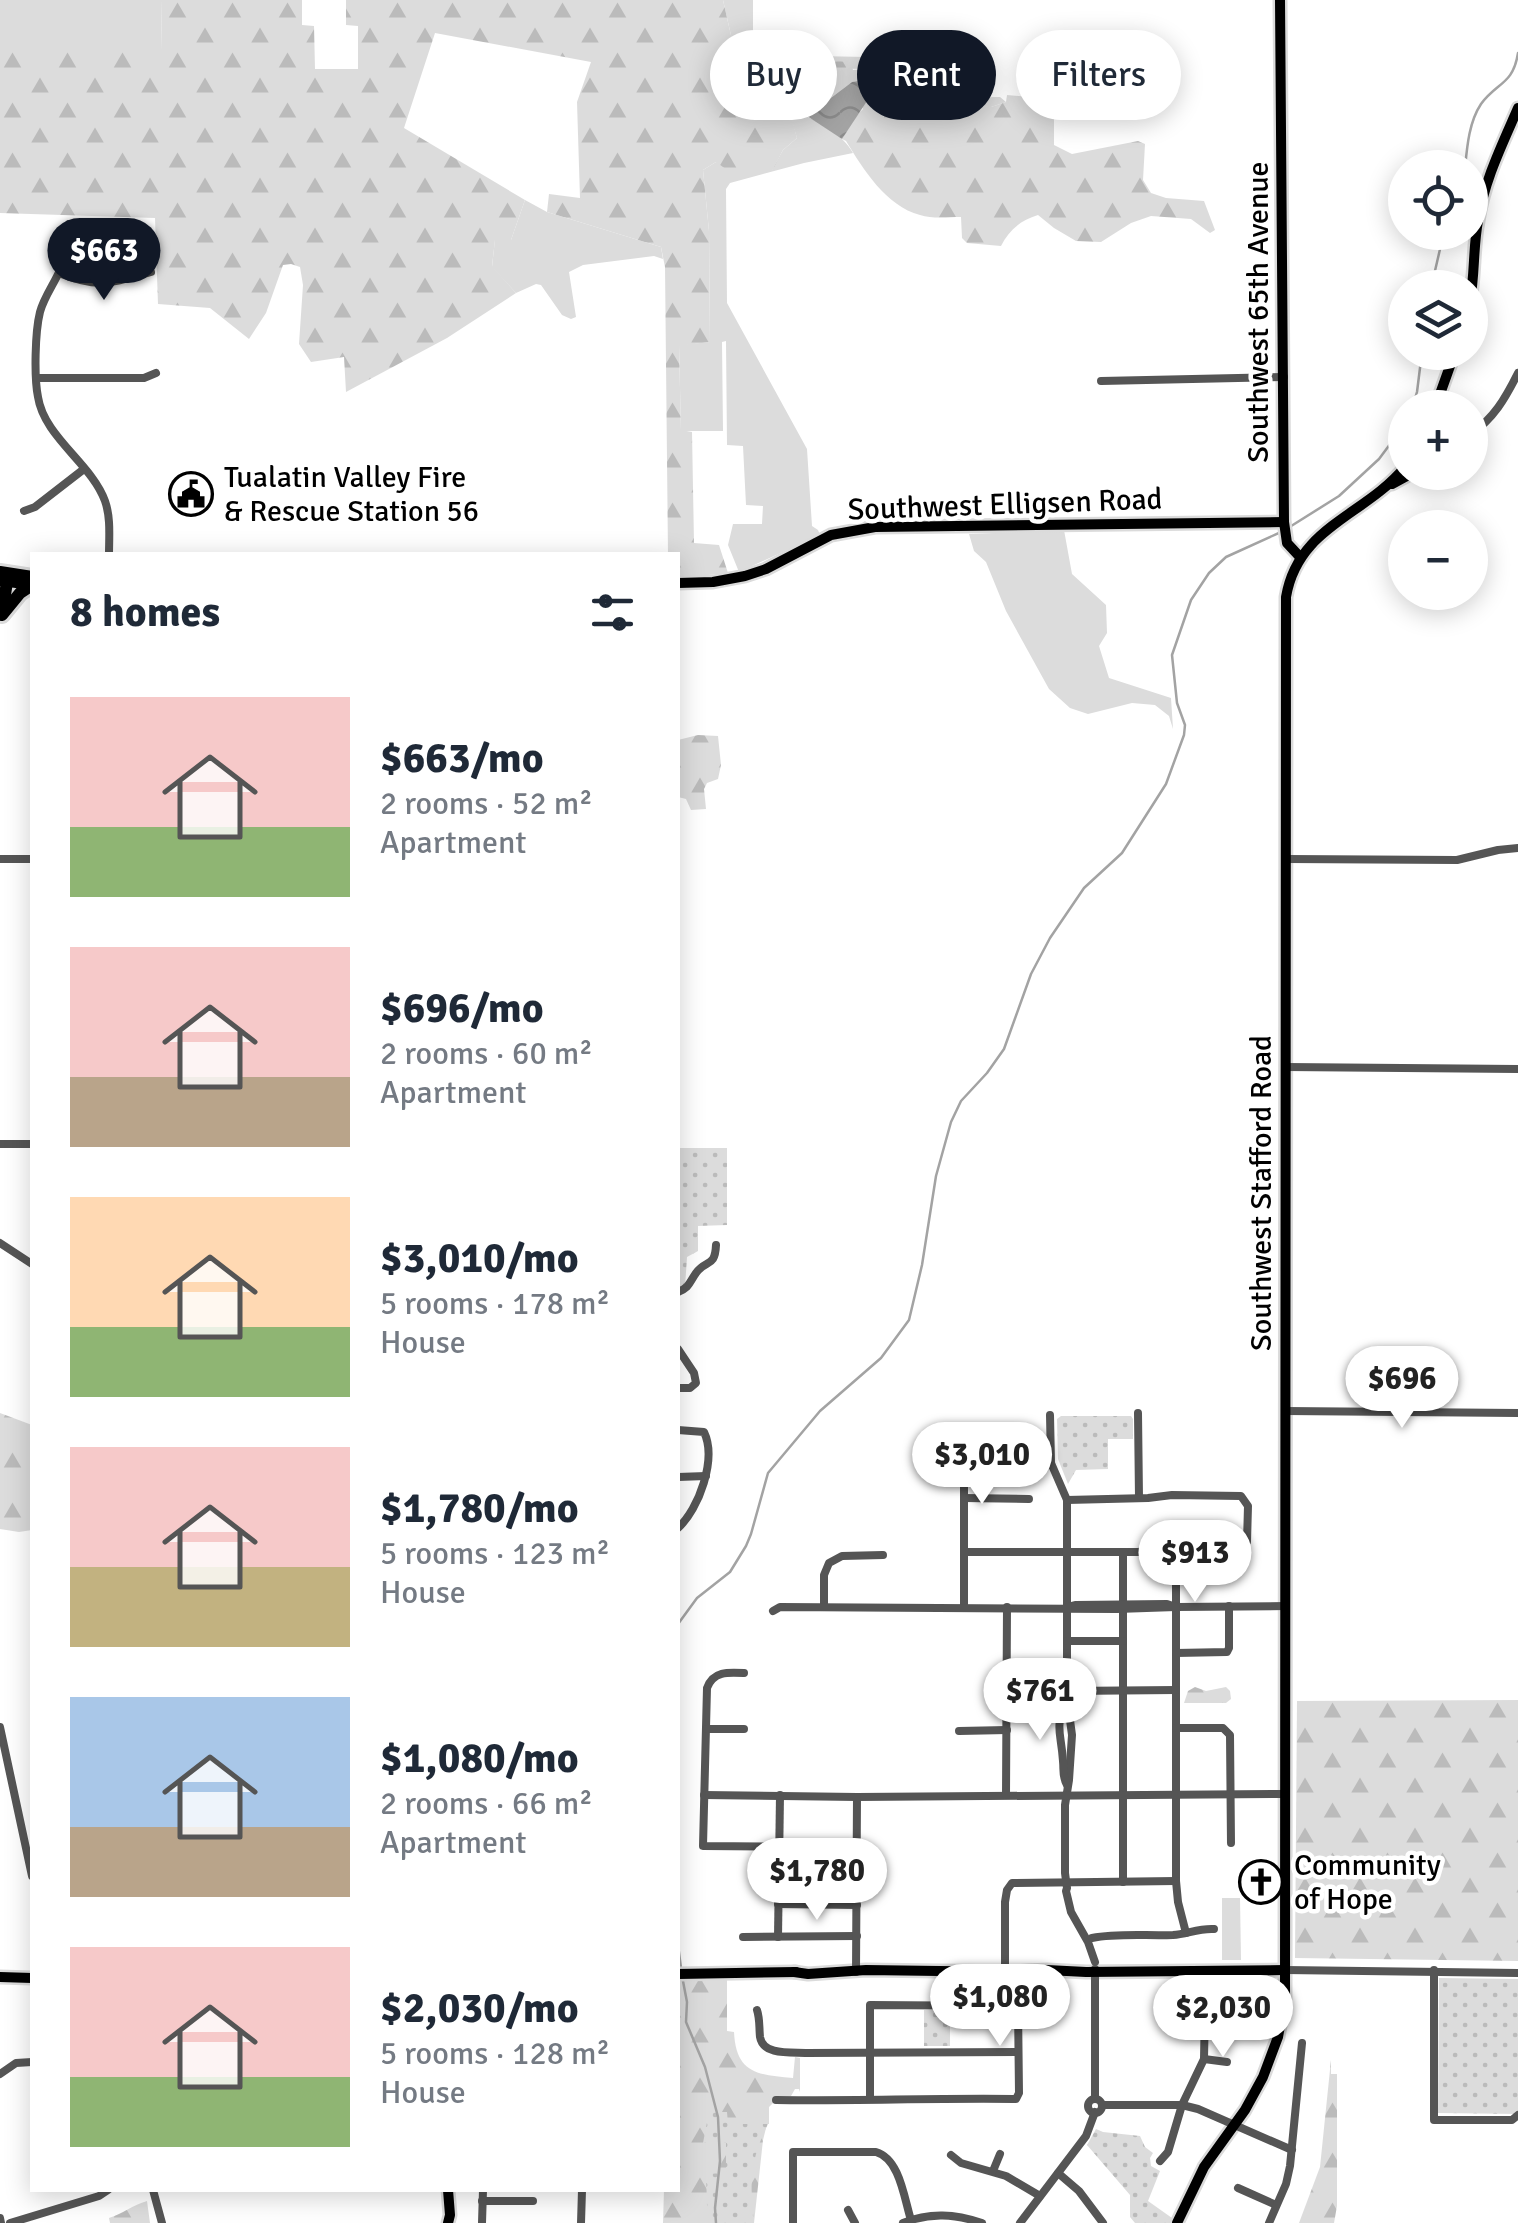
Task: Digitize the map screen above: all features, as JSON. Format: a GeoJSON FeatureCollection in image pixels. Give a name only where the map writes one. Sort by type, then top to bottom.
{"type":"FeatureCollection","features":[{"type":"Feature","properties":{"kind":"highway"},"geometry":{"type":"LineString","coordinates":[[1,617],[2,578],[30,576]]}},
{"type":"Feature","properties":{"kind":"highway"},"geometry":{"type":"LineString","coordinates":[[1,617],[30,586]]}},
{"type":"Feature","properties":{"kind":"main road","name":"Southwest 65th Avenue"},"geometry":{"type":"LineString","coordinates":[[1280,0],[1284,522],[1287,543],[1300,558]]}},
{"type":"Feature","properties":{"kind":"main road"},"geometry":{"type":"LineString","coordinates":[[1473,270],[1482,200],[1518,108]]}},
{"type":"Feature","properties":{"kind":"main road","name":"Southwest Stafford Road"},"geometry":{"type":"LineString","coordinates":[[1178,2223],[1204,2167],[1258,2087],[1276,2046],[1286,1970],[1285,602],[1289,580],[1300,558],[1322,533],[1387,486]]}},
{"type":"Feature","properties":{"kind":"main road","name":"Southwest Elligsen Road"},"geometry":{"type":"LineString","coordinates":[[680,583],[745,576],[831,536],[875,527],[1284,522]]}},
{"type":"Feature","properties":{"kind":"main road"},"geometry":{"type":"LineString","coordinates":[[2,578],[30,585]]}},
{"type":"Feature","properties":{"kind":"main road"},"geometry":{"type":"LineString","coordinates":[[680,1974],[1017,1974],[1095,1967],[1286,1970]]}},
{"type":"Feature","properties":{"kind":"main road"},"geometry":{"type":"LineString","coordinates":[[0,1976],[30,1978]]}},
{"type":"Feature","properties":{"kind":"main road"},"geometry":{"type":"LineString","coordinates":[[445,2192],[448,2222]]}},
{"type":"Feature","properties":{"kind":"street"},"geometry":{"type":"LineString","coordinates":[[68,224],[59,273],[40,316],[38,397],[41,410],[104,498],[110,519],[110,552]]}},
{"type":"Feature","properties":{"kind":"street"},"geometry":{"type":"LineString","coordinates":[[59,273],[96,284],[151,272]]}},
{"type":"Feature","properties":{"kind":"street"},"geometry":{"type":"LineString","coordinates":[[37,378],[144,378],[156,373]]}},
{"type":"Feature","properties":{"kind":"street"},"geometry":{"type":"LineString","coordinates":[[1488,422],[1518,373]]}},
{"type":"Feature","properties":{"kind":"street"},"geometry":{"type":"LineString","coordinates":[[1101,380],[1284,377]]}},
{"type":"Feature","properties":{"kind":"street"},"geometry":{"type":"LineString","coordinates":[[24,511],[35,508],[84,469]]}},
{"type":"Feature","properties":{"kind":"street"},"geometry":{"type":"LineString","coordinates":[[1286,858],[1457,860],[1518,848]]}},
{"type":"Feature","properties":{"kind":"street"},"geometry":{"type":"LineString","coordinates":[[0,859],[30,859]]}},
{"type":"Feature","properties":{"kind":"street"},"geometry":{"type":"LineString","coordinates":[[1286,1068],[1518,1069]]}},
{"type":"Feature","properties":{"kind":"street"},"geometry":{"type":"LineString","coordinates":[[0,1144],[30,1144]]}},
{"type":"Feature","properties":{"kind":"street"},"geometry":{"type":"LineString","coordinates":[[0,1243],[30,1263]]}},
{"type":"Feature","properties":{"kind":"street"},"geometry":{"type":"LineString","coordinates":[[680,1291],[690,1285],[700,1268],[714,1260],[716,1245]]}},
{"type":"Feature","properties":{"kind":"street"},"geometry":{"type":"LineString","coordinates":[[680,1353],[696,1383],[680,1388]]}},
{"type":"Feature","properties":{"kind":"street"},"geometry":{"type":"LineString","coordinates":[[1286,1411],[1518,1412]]}},
{"type":"Feature","properties":{"kind":"street"},"geometry":{"type":"LineString","coordinates":[[1138,1414],[1139,1498]]}},
{"type":"Feature","properties":{"kind":"street"},"geometry":{"type":"LineString","coordinates":[[1020,2223],[1086,2136],[1097,2106],[1096,1959],[1092,1938],[1079,1917],[1065,1873],[1064,1805],[1070,1780],[1072,1735],[1067,1694],[1067,1500],[1051,1463],[1050,1415]]}},
{"type":"Feature","properties":{"kind":"street"},"geometry":{"type":"LineString","coordinates":[[680,1430],[700,1430],[707,1436],[706,1476],[680,1526]]}},
{"type":"Feature","properties":{"kind":"street"},"geometry":{"type":"LineString","coordinates":[[964,1607],[967,1472],[981,1453],[996,1446],[1050,1446]]}},
{"type":"Feature","properties":{"kind":"street"},"geometry":{"type":"LineString","coordinates":[[680,1477],[706,1476]]}},
{"type":"Feature","properties":{"kind":"street"},"geometry":{"type":"LineString","coordinates":[[964,1552],[1123,1552],[1246,1545],[1248,1506],[1237,1496],[1067,1500]]}},
{"type":"Feature","properties":{"kind":"street"},"geometry":{"type":"LineString","coordinates":[[964,1498],[1029,1499]]}},
{"type":"Feature","properties":{"kind":"street"},"geometry":{"type":"LineString","coordinates":[[1176,1548],[1176,1881],[1186,1932]]}},
{"type":"Feature","properties":{"kind":"street"},"geometry":{"type":"LineString","coordinates":[[1123,1552],[1123,1882]]}},
{"type":"Feature","properties":{"kind":"street"},"geometry":{"type":"LineString","coordinates":[[824,1607],[824,1576],[832,1560],[842,1556],[884,1555]]}},
{"type":"Feature","properties":{"kind":"street"},"geometry":{"type":"LineString","coordinates":[[773,1611],[779,1607],[1068,1608],[1076,1604],[1286,1606]]}},
{"type":"Feature","properties":{"kind":"street"},"geometry":{"type":"LineString","coordinates":[[1176,1653],[1229,1655],[1230,1606]]}},
{"type":"Feature","properties":{"kind":"street"},"geometry":{"type":"LineString","coordinates":[[1006,1794],[1007,1607]]}},
{"type":"Feature","properties":{"kind":"street"},"geometry":{"type":"LineString","coordinates":[[1067,1641],[1123,1641]]}},
{"type":"Feature","properties":{"kind":"street"},"geometry":{"type":"LineString","coordinates":[[744,1672],[721,1673],[709,1682],[706,1693],[703,1846],[856,1847]]}},
{"type":"Feature","properties":{"kind":"street"},"geometry":{"type":"LineString","coordinates":[[1067,1694],[1176,1690]]}},
{"type":"Feature","properties":{"kind":"street"},"geometry":{"type":"LineString","coordinates":[[0,1727],[30,1867]]}},
{"type":"Feature","properties":{"kind":"street"},"geometry":{"type":"LineString","coordinates":[[1176,1728],[1222,1728],[1229,1732],[1230,1843]]}},
{"type":"Feature","properties":{"kind":"street"},"geometry":{"type":"LineString","coordinates":[[707,1729],[744,1729]]}},
{"type":"Feature","properties":{"kind":"street"},"geometry":{"type":"LineString","coordinates":[[959,1730],[1006,1730]]}},
{"type":"Feature","properties":{"kind":"street"},"geometry":{"type":"LineString","coordinates":[[704,1795],[1286,1794]]}},
{"type":"Feature","properties":{"kind":"street"},"geometry":{"type":"LineString","coordinates":[[778,1937],[780,1795]]}},
{"type":"Feature","properties":{"kind":"street"},"geometry":{"type":"LineString","coordinates":[[857,1796],[858,1972]]}},
{"type":"Feature","properties":{"kind":"street"},"geometry":{"type":"LineString","coordinates":[[1010,1972],[1005,1902],[1008,1886],[1015,1882],[1176,1881]]}},
{"type":"Feature","properties":{"kind":"street"},"geometry":{"type":"LineString","coordinates":[[1067,1882],[1066,1897],[1088,1942],[1095,1967]]}},
{"type":"Feature","properties":{"kind":"street"},"geometry":{"type":"LineString","coordinates":[[778,1904],[857,1905]]}},
{"type":"Feature","properties":{"kind":"street"},"geometry":{"type":"LineString","coordinates":[[1092,1938],[1214,1929]]}},
{"type":"Feature","properties":{"kind":"street"},"geometry":{"type":"LineString","coordinates":[[744,1937],[856,1936]]}},
{"type":"Feature","properties":{"kind":"street"},"geometry":{"type":"LineString","coordinates":[[1286,1970],[1518,1973]]}},
{"type":"Feature","properties":{"kind":"street"},"geometry":{"type":"LineString","coordinates":[[1434,1971],[1434,2120],[1512,2120],[1518,2116]]}},
{"type":"Feature","properties":{"kind":"street"},"geometry":{"type":"LineString","coordinates":[[942,1975],[942,2004]]}},
{"type":"Feature","properties":{"kind":"street"},"geometry":{"type":"LineString","coordinates":[[1160,2161],[1172,2144],[1182,2106],[1204,2059],[1206,2006],[1218,2003],[1247,2007]]}},
{"type":"Feature","properties":{"kind":"street"},"geometry":{"type":"LineString","coordinates":[[776,2100],[870,2100],[1018,2098],[1018,2006],[870,2005],[870,2100]]}},
{"type":"Feature","properties":{"kind":"street"},"geometry":{"type":"LineString","coordinates":[[757,2010],[761,2040],[768,2049],[1018,2052]]}},
{"type":"Feature","properties":{"kind":"street"},"geometry":{"type":"LineString","coordinates":[[1268,2223],[1288,2179],[1302,2043]]}},
{"type":"Feature","properties":{"kind":"street"},"geometry":{"type":"LineString","coordinates":[[1204,2059],[1227,2062]]}},
{"type":"Feature","properties":{"kind":"street"},"geometry":{"type":"LineString","coordinates":[[0,2074],[16,2063],[30,2062]]}},
{"type":"Feature","properties":{"kind":"street"},"geometry":{"type":"LineString","coordinates":[[1097,2106],[1198,2108],[1292,2150]]}},
{"type":"Feature","properties":{"kind":"street"},"geometry":{"type":"LineString","coordinates":[[793,2223],[792,2152],[885,2155],[894,2166],[907,2221],[945,2215],[982,2223]]}},
{"type":"Feature","properties":{"kind":"street"},"geometry":{"type":"LineString","coordinates":[[993,2171],[1000,2154]]}},
{"type":"Feature","properties":{"kind":"street"},"geometry":{"type":"LineString","coordinates":[[951,2155],[961,2163],[993,2171],[1040,2196]]}},
{"type":"Feature","properties":{"kind":"street"},"geometry":{"type":"LineString","coordinates":[[1058,2173],[1079,2191],[1103,2223]]}},
{"type":"Feature","properties":{"kind":"street"},"geometry":{"type":"LineString","coordinates":[[1238,2188],[1276,2205]]}},
{"type":"Feature","properties":{"kind":"street"},"geometry":{"type":"LineString","coordinates":[[10,2223],[105,2192]]}},
{"type":"Feature","properties":{"kind":"street"},"geometry":{"type":"LineString","coordinates":[[154,2192],[162,2223]]}},
{"type":"Feature","properties":{"kind":"street"},"geometry":{"type":"LineString","coordinates":[[482,2223],[483,2192]]}},
{"type":"Feature","properties":{"kind":"street"},"geometry":{"type":"LineString","coordinates":[[581,2223],[582,2192]]}},
{"type":"Feature","properties":{"kind":"street"},"geometry":{"type":"LineString","coordinates":[[482,2201],[534,2201]]}},
{"type":"Feature","properties":{"kind":"street"},"geometry":{"type":"LineString","coordinates":[[848,2210],[855,2223]]}},
{"type":"Feature","properties":{"kind":"green space"},"geometry":{"type":"Polygon","coordinates":[[[0,0],[162,0],[161,50],[0,50],[0,0]]]}},
{"type":"Feature","properties":{"kind":"green space"},"geometry":{"type":"Polygon","coordinates":[[[162,0],[302,0],[302,25],[314,26],[315,69],[358,69],[358,26],[346,25],[346,0],[723,0],[730,30],[710,30],[710,120],[792,120],[797,138],[783,150],[772,171],[730,172],[716,162],[703,170],[709,231],[710,342],[679,346],[681,430],[692,432],[694,543],[719,545],[728,573],[680,578],[680,552],[668,552],[665,267],[661,247],[547,212],[549,194],[580,198],[577,102],[591,62],[435,33],[404,128],[525,200],[511,240],[495,240],[492,266],[516,293],[447,338],[346,392],[344,357],[311,362],[299,344],[303,285],[300,267],[283,265],[266,313],[249,339],[210,308],[158,304],[155,218],[0,213],[0,50],[161,50],[162,0]]]}},
{"type":"Feature","properties":{"kind":"green space"},"geometry":{"type":"Polygon","coordinates":[[[723,0],[753,0],[753,30],[730,30],[723,0]]]}},
{"type":"Feature","properties":{"kind":"green space"},"geometry":{"type":"Polygon","coordinates":[[[837,56],[857,57],[857,69],[837,68],[837,56]]]}},
{"type":"Feature","properties":{"kind":"green space"},"geometry":{"type":"Polygon","coordinates":[[[837,62],[850,62],[853,70],[857,70],[857,94],[852,82],[837,93],[837,62]]]}},
{"type":"Feature","properties":{"kind":"green space"},"geometry":{"type":"Polygon","coordinates":[[[1007,95],[1016,96],[1016,120],[1054,120],[1054,145],[1072,154],[1138,141],[1145,144],[1143,180],[1151,193],[1204,201],[1215,230],[1210,233],[1191,219],[1151,216],[1131,223],[1101,242],[1076,241],[1038,215],[1016,226],[1001,246],[967,243],[962,238],[961,217],[925,216],[908,210],[877,185],[842,139],[855,117],[996,120],[996,105],[1006,102],[1007,95]]]}},
{"type":"Feature","properties":{"kind":"green space"},"geometry":{"type":"Polygon","coordinates":[[[792,120],[814,120],[842,139],[853,153],[730,183],[726,189],[727,303],[807,449],[812,526],[820,535],[739,572],[728,545],[733,524],[762,524],[763,506],[746,505],[743,446],[727,445],[726,341],[722,342],[723,431],[681,431],[679,345],[710,342],[709,231],[703,170],[716,162],[772,170],[783,150],[797,138],[792,120]]]}},
{"type":"Feature","properties":{"kind":"green space"},"geometry":{"type":"Polygon","coordinates":[[[525,200],[547,212],[661,247],[663,259],[654,256],[583,265],[569,272],[576,317],[571,319],[562,315],[541,285],[516,293],[492,267],[495,239],[511,240],[525,200]]]}},
{"type":"Feature","properties":{"kind":"green space"},"geometry":{"type":"Polygon","coordinates":[[[1064,530],[1072,574],[1106,605],[1107,633],[1099,646],[1109,678],[1171,698],[1173,729],[1169,716],[1155,705],[1132,703],[1088,714],[1070,708],[1049,689],[1006,611],[986,562],[974,551],[969,534],[1064,530]]]}},
{"type":"Feature","properties":{"kind":"green space"},"geometry":{"type":"Polygon","coordinates":[[[718,736],[721,765],[718,779],[707,783],[704,789],[706,809],[691,810],[686,799],[680,798],[680,740],[718,736]]]}},
{"type":"Feature","properties":{"kind":"green space"},"geometry":{"type":"Polygon","coordinates":[[[680,1148],[727,1148],[727,1225],[698,1226],[698,1251],[687,1257],[685,1287],[680,1288],[680,1148]]]}},
{"type":"Feature","properties":{"kind":"green space"},"geometry":{"type":"Polygon","coordinates":[[[0,1413],[30,1424],[30,1530],[0,1529],[0,1413]]]}},
{"type":"Feature","properties":{"kind":"green space"},"geometry":{"type":"Polygon","coordinates":[[[1131,1416],[1133,1439],[1108,1439],[1108,1469],[1076,1470],[1068,1484],[1058,1459],[1057,1419],[1131,1416]]]}},
{"type":"Feature","properties":{"kind":"green space"},"geometry":{"type":"Polygon","coordinates":[[[1195,1687],[1206,1691],[1226,1687],[1231,1699],[1226,1703],[1184,1703],[1188,1691],[1195,1687]]]}},
{"type":"Feature","properties":{"kind":"green space"},"geometry":{"type":"Polygon","coordinates":[[[1518,1700],[1518,1961],[1295,1958],[1297,1701],[1518,1700]]]}},
{"type":"Feature","properties":{"kind":"green space"},"geometry":{"type":"Polygon","coordinates":[[[1222,1898],[1240,1898],[1241,1960],[1222,1960],[1222,1898]]]}},
{"type":"Feature","properties":{"kind":"green space"},"geometry":{"type":"Polygon","coordinates":[[[1439,1978],[1518,1979],[1518,2114],[1438,2113],[1439,1978]]]}},
{"type":"Feature","properties":{"kind":"green space"},"geometry":{"type":"Polygon","coordinates":[[[680,1979],[727,1979],[727,2031],[734,2032],[744,2064],[759,2073],[793,2078],[795,2057],[800,2058],[800,2092],[795,2089],[791,2096],[780,2096],[769,2107],[754,2223],[663,2223],[664,2192],[680,2192],[680,1979]]]}},
{"type":"Feature","properties":{"kind":"green space"},"geometry":{"type":"Polygon","coordinates":[[[924,2010],[950,2010],[950,2046],[924,2046],[924,2010]]]}},
{"type":"Feature","properties":{"kind":"green space"},"geometry":{"type":"Polygon","coordinates":[[[1331,2060],[1331,2074],[1337,2074],[1334,2223],[1299,2223],[1320,2167],[1331,2060]]]}},
{"type":"Feature","properties":{"kind":"green space"},"geometry":{"type":"Polygon","coordinates":[[[709,2112],[727,2112],[728,2124],[768,2124],[752,2172],[754,2223],[714,2223],[707,2205],[706,2174],[726,2173],[726,2143],[703,2143],[709,2112]]]}},
{"type":"Feature","properties":{"kind":"green space"},"geometry":{"type":"Polygon","coordinates":[[[1096,2129],[1140,2136],[1153,2153],[1151,2166],[1160,2171],[1148,2201],[1172,2218],[1170,2223],[1135,2223],[1130,2217],[1130,2195],[1087,2145],[1096,2129]]]}},
{"type":"Feature","properties":{"kind":"green space"},"geometry":{"type":"Polygon","coordinates":[[[147,2201],[150,2223],[110,2223],[109,2218],[147,2201]]]}},
{"type":"Feature","properties":{"kind":"water"},"geometry":{"type":"Polygon","coordinates":[[[857,81],[857,116],[842,139],[813,120],[837,120],[837,93],[857,81]]]}},
{"type":"Feature","properties":{"kind":"waterway"},"geometry":{"type":"LineString","coordinates":[[1467,150],[1477,111],[1508,77],[1518,53]]}},
{"type":"Feature","properties":{"kind":"waterway"},"geometry":{"type":"LineString","coordinates":[[1435,270],[1440,250]]}},
{"type":"Feature","properties":{"kind":"waterway"},"geometry":{"type":"LineString","coordinates":[[1417,390],[1420,370]]}},
{"type":"Feature","properties":{"kind":"waterway"},"geometry":{"type":"LineString","coordinates":[[1288,528],[1339,496],[1388,447]]}},
{"type":"Feature","properties":{"kind":"waterway"},"geometry":{"type":"LineString","coordinates":[[680,1621],[697,1598],[730,1572],[746,1546],[768,1473],[820,1411],[881,1358],[909,1320],[936,1176],[961,1101],[1004,1049],[1031,974],[1050,938],[1084,888],[1122,853],[1166,784],[1185,725],[1177,703],[1172,655],[1191,600],[1209,573],[1226,557],[1281,532]]}},
{"type":"Feature","properties":{"kind":"waterway"},"geometry":{"type":"LineString","coordinates":[[680,1960],[681,1968]]}},
{"type":"Feature","properties":{"kind":"waterway"},"geometry":{"type":"LineString","coordinates":[[682,1976],[686,2022],[705,2067],[718,2117],[716,2223]]}},
{"type":"Feature","properties":{"kind":"place","name":"Tualatin Valley Fire & Rescue Station 56"},"geometry":{"type":"Point","coordinates":[191,494]}},
{"type":"Feature","properties":{"kind":"place","name":"Community of Hope"},"geometry":{"type":"Point","coordinates":[1261,1882]}}]}
